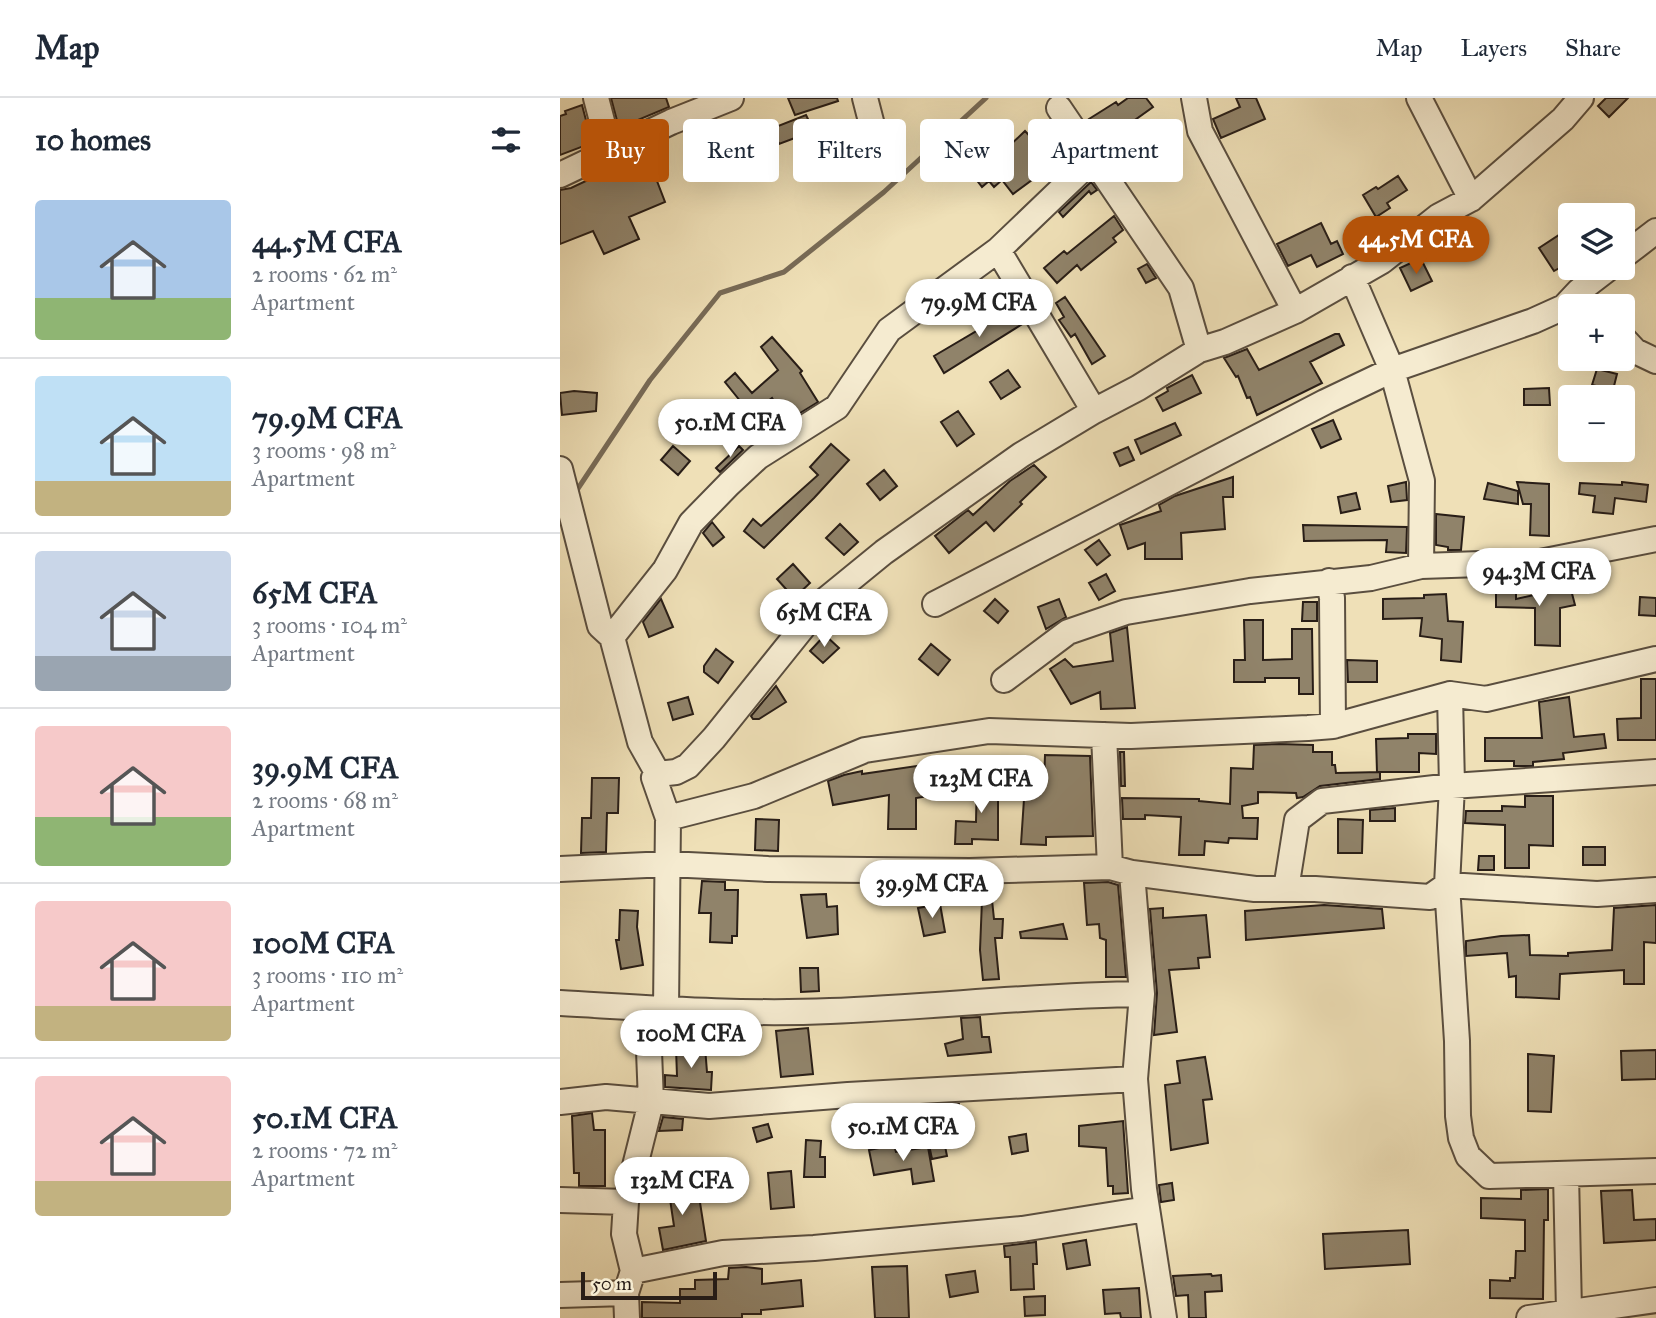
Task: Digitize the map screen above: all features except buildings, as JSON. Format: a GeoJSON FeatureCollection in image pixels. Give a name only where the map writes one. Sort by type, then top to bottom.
{"type":"FeatureCollection","features":[{"type":"Feature","properties":{"kind":"street"},"geometry":{"type":"LineString","coordinates":[[596,98],[601,119]]}},
{"type":"Feature","properties":{"kind":"street"},"geometry":{"type":"LineString","coordinates":[[669,123],[728,98]]}},
{"type":"Feature","properties":{"kind":"street"},"geometry":{"type":"LineString","coordinates":[[864,98],[870,119]]}},
{"type":"Feature","properties":{"kind":"street"},"geometry":{"type":"LineString","coordinates":[[1194,98],[1200,131],[1295,311]]}},
{"type":"Feature","properties":{"kind":"street"},"geometry":{"type":"LineString","coordinates":[[1419,98],[1471,200]]}},
{"type":"Feature","properties":{"kind":"street"},"geometry":{"type":"LineString","coordinates":[[627,1318],[630,1282],[624,1234],[626,1202],[651,1102],[649,1051],[666,1009],[667,818],[654,778],[658,774],[676,772],[688,766],[824,601],[884,552],[1021,455],[1094,411],[1138,388],[1199,350],[1225,342],[1295,311],[1392,255],[1439,216],[1471,200],[1563,119],[1581,98]]}},
{"type":"Feature","properties":{"kind":"street"},"geometry":{"type":"LineString","coordinates":[[1059,108],[1067,119]]}},
{"type":"Feature","properties":{"kind":"street"},"geometry":{"type":"LineString","coordinates":[[560,174],[581,165]]}},
{"type":"Feature","properties":{"kind":"street"},"geometry":{"type":"LineString","coordinates":[[612,637],[665,570],[691,523],[729,484],[758,457],[837,407],[889,330],[998,250],[1069,182]]}},
{"type":"Feature","properties":{"kind":"street"},"geometry":{"type":"LineString","coordinates":[[1110,182],[1181,288],[1199,350]]}},
{"type":"Feature","properties":{"kind":"street"},"geometry":{"type":"LineString","coordinates":[[1635,247],[1656,231]]}},
{"type":"Feature","properties":{"kind":"street"},"geometry":{"type":"LineString","coordinates":[[998,250],[1094,411]]}},
{"type":"Feature","properties":{"kind":"street"},"geometry":{"type":"LineString","coordinates":[[1352,277],[1392,370],[1422,481],[1422,566]]}},
{"type":"Feature","properties":{"kind":"street"},"geometry":{"type":"LineString","coordinates":[[936,604],[1313,408],[1392,370],[1558,310]]}},
{"type":"Feature","properties":{"kind":"street"},"geometry":{"type":"LineString","coordinates":[[1635,351],[1656,361]]}},
{"type":"Feature","properties":{"kind":"street"},"geometry":{"type":"LineString","coordinates":[[560,469],[600,626],[612,637],[639,742],[658,774]]}},
{"type":"Feature","properties":{"kind":"street"},"geometry":{"type":"LineString","coordinates":[[1004,680],[1024,668],[1068,632],[1126,612],[1250,590],[1371,578],[1422,566],[1541,562],[1656,539]]}},
{"type":"Feature","properties":{"kind":"street"},"geometry":{"type":"LineString","coordinates":[[1329,582],[1332,598],[1333,726]]}},
{"type":"Feature","properties":{"kind":"street"},"geometry":{"type":"LineString","coordinates":[[667,818],[754,796],[865,750],[989,731],[1144,736],[1333,726],[1450,694],[1486,699],[1656,659]]}},
{"type":"Feature","properties":{"kind":"street"},"geometry":{"type":"LineString","coordinates":[[1450,694],[1452,786],[1447,886],[1458,1041],[1458,1116],[1461,1138],[1468,1156],[1489,1175],[1656,1171]]}},
{"type":"Feature","properties":{"kind":"street"},"geometry":{"type":"LineString","coordinates":[[1104,735],[1121,870],[1142,994],[1135,1079],[1147,1209],[1164,1318]]}},
{"type":"Feature","properties":{"kind":"street"},"geometry":{"type":"LineString","coordinates":[[1286,889],[1297,820],[1322,801],[1452,786],[1656,772]]}},
{"type":"Feature","properties":{"kind":"street"},"geometry":{"type":"LineString","coordinates":[[560,869],[668,864],[768,869],[1121,870],[1255,890],[1286,889],[1430,897],[1447,886],[1597,894],[1656,890]]}},
{"type":"Feature","properties":{"kind":"street"},"geometry":{"type":"LineString","coordinates":[[560,1003],[666,1009],[828,1011],[1090,994],[1142,994]]}},
{"type":"Feature","properties":{"kind":"street"},"geometry":{"type":"LineString","coordinates":[[560,1102],[606,1097],[709,1106],[862,1094],[1135,1079]]}},
{"type":"Feature","properties":{"kind":"street"},"geometry":{"type":"LineString","coordinates":[[1566,1174],[1569,1311]]}},
{"type":"Feature","properties":{"kind":"street"},"geometry":{"type":"LineString","coordinates":[[560,1200],[626,1202]]}},
{"type":"Feature","properties":{"kind":"street"},"geometry":{"type":"LineString","coordinates":[[560,1295],[630,1282],[723,1253],[814,1248],[1022,1229],[1147,1209]]}},
{"type":"Feature","properties":{"kind":"street"},"geometry":{"type":"LineString","coordinates":[[1529,1318],[1656,1300]]}},
{"type":"Feature","properties":{"kind":"waterway"},"geometry":{"type":"LineString","coordinates":[[575,493],[650,380],[720,293],[784,272],[884,192],[986,98]]}}]}
